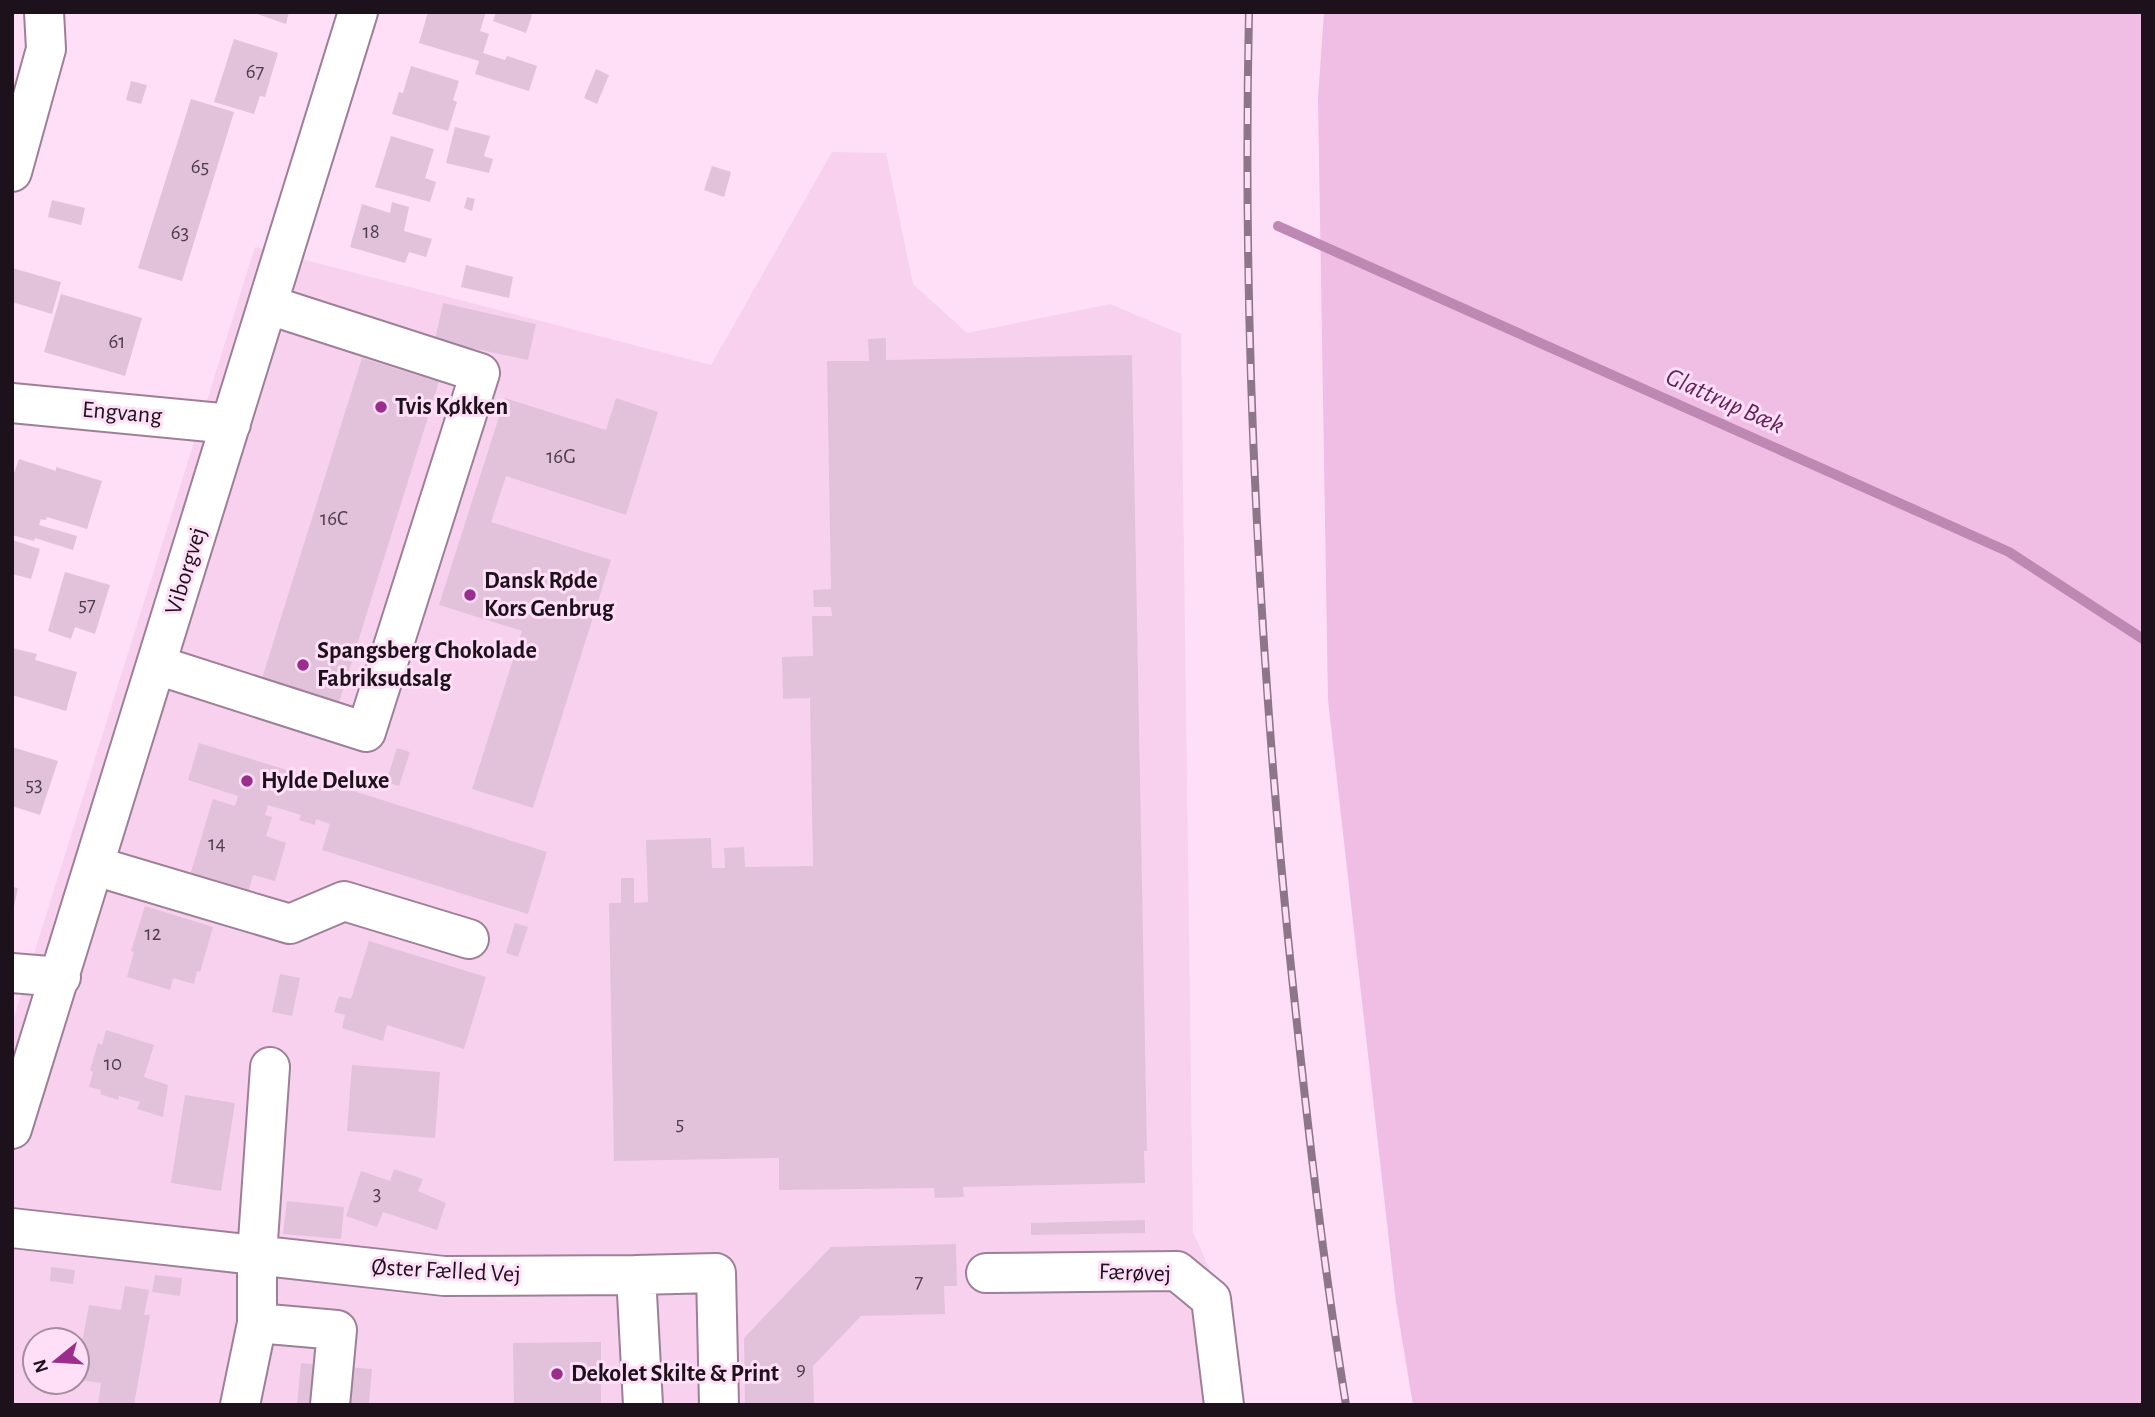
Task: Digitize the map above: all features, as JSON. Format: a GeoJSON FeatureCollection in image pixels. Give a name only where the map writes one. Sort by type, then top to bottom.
{"type":"FeatureCollection","features":[{"type":"Feature","properties":{"kind":"street"},"geometry":{"type":"LineString","coordinates":[[12,172],[46,49],[44,12]]}},
{"type":"Feature","properties":{"kind":"street","name":"Viborgvej"},"geometry":{"type":"LineString","coordinates":[[12,1129],[358,12]]}},
{"type":"Feature","properties":{"kind":"street"},"geometry":{"type":"LineString","coordinates":[[157,665],[366,732],[476,386],[480,373],[269,305]]}},
{"type":"Feature","properties":{"kind":"street","name":"Engvang"},"geometry":{"type":"LineString","coordinates":[[12,404],[231,424]]}},
{"type":"Feature","properties":{"kind":"street"},"geometry":{"type":"LineString","coordinates":[[95,866],[290,924],[344,901],[469,939]]}},
{"type":"Feature","properties":{"kind":"street"},"geometry":{"type":"LineString","coordinates":[[12,973],[61,977]]}},
{"type":"Feature","properties":{"kind":"street"},"geometry":{"type":"LineString","coordinates":[[240,1405],[257,1323],[257,1255],[270,1067]]}},
{"type":"Feature","properties":{"kind":"street","name":"Øster Fælled Vej"},"geometry":{"type":"LineString","coordinates":[[12,1228],[444,1276],[716,1273],[719,1405]]}},
{"type":"Feature","properties":{"kind":"street","name":"Færøvej"},"geometry":{"type":"LineString","coordinates":[[986,1273],[1177,1271],[1211,1299],[1224,1405]]}},
{"type":"Feature","properties":{"kind":"street"},"geometry":{"type":"LineString","coordinates":[[636,1275],[643,1405]]}},
{"type":"Feature","properties":{"kind":"street"},"geometry":{"type":"LineString","coordinates":[[257,1323],[337,1330],[330,1405]]}},
{"type":"Feature","properties":{"kind":"shaded area"},"geometry":{"type":"Polygon","coordinates":[[[1324,12],[2143,12],[2143,1405],[1413,1405],[1396,1303],[1328,700],[1318,98],[1324,12]]]}},
{"type":"Feature","properties":{"kind":"shaded area"},"geometry":{"type":"Polygon","coordinates":[[[832,152],[886,153],[913,284],[967,333],[1110,304],[1181,334],[1193,1232],[1230,1315],[1242,1405],[12,1405],[12,1024],[255,247],[711,365],[832,152]]]}},
{"type":"Feature","properties":{"kind":"building"},"geometry":{"type":"Polygon","coordinates":[[[251,12],[289,12],[286,24],[251,12]]]}},
{"type":"Feature","properties":{"kind":"building"},"geometry":{"type":"Polygon","coordinates":[[[428,12],[486,12],[480,31],[489,34],[483,53],[505,60],[507,56],[537,66],[529,91],[475,74],[479,61],[419,43],[428,12]]]}},
{"type":"Feature","properties":{"kind":"building"},"geometry":{"type":"Polygon","coordinates":[[[496,12],[526,12],[532,15],[526,33],[493,21],[496,12]]]}},
{"type":"Feature","properties":{"kind":"building"},"geometry":{"type":"Polygon","coordinates":[[[234,39],[278,53],[265,97],[260,96],[254,114],[214,102],[234,39]]]}},
{"type":"Feature","properties":{"kind":"building"},"geometry":{"type":"Polygon","coordinates":[[[411,66],[459,81],[453,100],[457,102],[448,131],[392,114],[399,92],[403,93],[411,66]]]}},
{"type":"Feature","properties":{"kind":"building"},"geometry":{"type":"Polygon","coordinates":[[[596,69],[609,75],[597,104],[584,98],[596,69]]]}},
{"type":"Feature","properties":{"kind":"building"},"geometry":{"type":"Polygon","coordinates":[[[131,81],[147,85],[141,104],[126,100],[131,81]]]}},
{"type":"Feature","properties":{"kind":"building"},"geometry":{"type":"Polygon","coordinates":[[[191,99],[234,112],[182,281],[138,268],[191,99]]]}},
{"type":"Feature","properties":{"kind":"building"},"geometry":{"type":"Polygon","coordinates":[[[455,127],[490,136],[484,156],[493,159],[489,173],[446,163],[455,127]]]}},
{"type":"Feature","properties":{"kind":"building"},"geometry":{"type":"Polygon","coordinates":[[[391,136],[434,149],[425,178],[436,182],[430,202],[375,187],[391,136]]]}},
{"type":"Feature","properties":{"kind":"building"},"geometry":{"type":"Polygon","coordinates":[[[712,166],[731,172],[724,197],[704,190],[712,166]]]}},
{"type":"Feature","properties":{"kind":"building"},"geometry":{"type":"Polygon","coordinates":[[[467,197],[475,199],[472,211],[464,208],[467,197]]]}},
{"type":"Feature","properties":{"kind":"building"},"geometry":{"type":"Polygon","coordinates":[[[52,200],[85,208],[81,225],[48,217],[52,200]]]}},
{"type":"Feature","properties":{"kind":"building"},"geometry":{"type":"Polygon","coordinates":[[[392,202],[409,207],[404,231],[432,239],[426,257],[409,252],[405,263],[350,247],[362,204],[390,213],[392,202]]]}},
{"type":"Feature","properties":{"kind":"building"},"geometry":{"type":"Polygon","coordinates":[[[466,265],[513,277],[509,298],[461,287],[466,265]]]}},
{"type":"Feature","properties":{"kind":"building"},"geometry":{"type":"Polygon","coordinates":[[[12,268],[61,282],[52,314],[12,302],[12,268]]]}},
{"type":"Feature","properties":{"kind":"building"},"geometry":{"type":"Polygon","coordinates":[[[61,294],[142,318],[125,376],[44,352],[61,294]]]}},
{"type":"Feature","properties":{"kind":"building"},"geometry":{"type":"Polygon","coordinates":[[[443,303],[536,324],[528,360],[435,340],[443,303]]]}},
{"type":"Feature","properties":{"kind":"building"},"geometry":{"type":"Polygon","coordinates":[[[886,338],[886,360],[1132,355],[1147,1151],[1144,1151],[1145,1183],[963,1187],[964,1197],[935,1198],[934,1188],[779,1190],[779,1158],[614,1161],[609,903],[621,903],[621,878],[634,878],[634,903],[648,902],[646,840],[711,838],[712,868],[725,868],[724,848],[744,847],[745,867],[813,866],[810,698],[783,699],[782,657],[813,656],[812,616],[832,616],[831,607],[814,607],[813,590],[831,589],[827,361],[869,361],[868,339],[886,338]]]}},
{"type":"Feature","properties":{"kind":"building"},"geometry":{"type":"Polygon","coordinates":[[[362,358],[439,382],[336,712],[259,688],[362,358]]]}},
{"type":"Feature","properties":{"kind":"building"},"geometry":{"type":"Polygon","coordinates":[[[505,398],[606,430],[616,398],[658,412],[626,515],[506,476],[491,522],[611,560],[533,808],[472,789],[522,631],[439,605],[505,398]]]}},
{"type":"Feature","properties":{"kind":"building"},"geometry":{"type":"Polygon","coordinates":[[[19,459],[56,471],[56,467],[102,481],[87,529],[47,517],[46,520],[41,519],[39,525],[77,536],[73,550],[35,538],[34,541],[12,535],[12,479],[19,459]]]}},
{"type":"Feature","properties":{"kind":"building"},"geometry":{"type":"Polygon","coordinates":[[[12,540],[40,549],[31,579],[12,574],[12,540]]]}},
{"type":"Feature","properties":{"kind":"building"},"geometry":{"type":"Polygon","coordinates":[[[65,572],[110,585],[95,634],[75,627],[71,639],[48,631],[65,572]]]}},
{"type":"Feature","properties":{"kind":"building"},"geometry":{"type":"Polygon","coordinates":[[[12,648],[37,654],[35,660],[77,672],[66,711],[12,695],[12,648]]]}},
{"type":"Feature","properties":{"kind":"building"},"geometry":{"type":"Polygon","coordinates":[[[199,743],[316,779],[315,784],[323,786],[325,782],[547,852],[528,914],[322,850],[330,824],[316,819],[315,825],[299,820],[301,815],[268,805],[265,815],[272,817],[266,836],[286,843],[275,881],[253,875],[248,893],[190,875],[213,799],[235,806],[238,796],[188,780],[199,743]]]}},
{"type":"Feature","properties":{"kind":"building"},"geometry":{"type":"Polygon","coordinates":[[[12,747],[58,761],[40,815],[12,806],[12,747]]]}},
{"type":"Feature","properties":{"kind":"building"},"geometry":{"type":"Polygon","coordinates":[[[397,748],[410,752],[399,786],[386,782],[397,748]]]}},
{"type":"Feature","properties":{"kind":"building"},"geometry":{"type":"Polygon","coordinates":[[[12,887],[18,888],[13,911],[12,911],[12,887]]]}},
{"type":"Feature","properties":{"kind":"building"},"geometry":{"type":"Polygon","coordinates":[[[145,906],[213,927],[194,984],[173,978],[170,990],[127,977],[134,952],[131,951],[145,906]]]}},
{"type":"Feature","properties":{"kind":"building"},"geometry":{"type":"Polygon","coordinates":[[[515,923],[528,927],[518,957],[506,953],[515,923]]]}},
{"type":"Feature","properties":{"kind":"building"},"geometry":{"type":"Polygon","coordinates":[[[369,941],[486,977],[464,1049],[387,1025],[383,1041],[342,1028],[345,1015],[334,1012],[339,996],[351,999],[369,941]]]}},
{"type":"Feature","properties":{"kind":"building"},"geometry":{"type":"Polygon","coordinates":[[[280,974],[300,978],[292,1016],[272,1012],[280,974]]]}},
{"type":"Feature","properties":{"kind":"building"},"geometry":{"type":"Polygon","coordinates":[[[106,1030],[154,1045],[144,1077],[168,1085],[163,1117],[137,1109],[140,1102],[119,1096],[118,1100],[100,1094],[101,1090],[89,1087],[93,1072],[90,1070],[98,1043],[102,1045],[106,1030]]]}},
{"type":"Feature","properties":{"kind":"building"},"geometry":{"type":"Polygon","coordinates":[[[352,1065],[440,1072],[435,1138],[347,1131],[352,1065]]]}},
{"type":"Feature","properties":{"kind":"building"},"geometry":{"type":"Polygon","coordinates":[[[185,1095],[235,1103],[221,1191],[171,1183],[185,1095]]]}},
{"type":"Feature","properties":{"kind":"building"},"geometry":{"type":"Polygon","coordinates":[[[394,1169],[423,1179],[418,1191],[446,1203],[437,1230],[383,1212],[377,1227],[346,1216],[361,1171],[390,1181],[394,1169]]]}},
{"type":"Feature","properties":{"kind":"building"},"geometry":{"type":"Polygon","coordinates":[[[287,1201],[344,1207],[341,1239],[283,1234],[287,1201]]]}},
{"type":"Feature","properties":{"kind":"building"},"geometry":{"type":"Polygon","coordinates":[[[1145,1220],[1145,1233],[1031,1235],[1031,1223],[1145,1220]]]}},
{"type":"Feature","properties":{"kind":"building"},"geometry":{"type":"Polygon","coordinates":[[[956,1244],[957,1286],[944,1286],[945,1314],[861,1316],[813,1366],[814,1405],[745,1405],[744,1338],[831,1247],[956,1244]]]}},
{"type":"Feature","properties":{"kind":"building"},"geometry":{"type":"Polygon","coordinates":[[[51,1267],[75,1270],[73,1284],[50,1281],[51,1267]]]}},
{"type":"Feature","properties":{"kind":"building"},"geometry":{"type":"Polygon","coordinates":[[[155,1275],[182,1278],[180,1296],[152,1292],[155,1275]]]}},
{"type":"Feature","properties":{"kind":"building"},"geometry":{"type":"Polygon","coordinates":[[[125,1286],[149,1290],[144,1315],[150,1315],[134,1405],[98,1405],[101,1383],[91,1382],[91,1326],[85,1326],[89,1305],[121,1310],[125,1286]]]}},
{"type":"Feature","properties":{"kind":"building","name":"Dekolet Skilte & Print"},"geometry":{"type":"Polygon","coordinates":[[[601,1342],[601,1405],[514,1405],[513,1343],[601,1342]]]}},
{"type":"Feature","properties":{"kind":"building"},"geometry":{"type":"Polygon","coordinates":[[[301,1363],[372,1369],[369,1405],[297,1405],[301,1363]]]}},
{"type":"Feature","properties":{"kind":"waterway","name":"Glattrup Bæk"},"geometry":{"type":"LineString","coordinates":[[1278,226],[2009,552],[2143,639]]}},
{"type":"Feature","properties":{"kind":"railway"},"geometry":{"type":"LineString","coordinates":[[1249,12],[1247,128],[1250,360],[1268,707],[1288,938],[1307,1113],[1346,1405]]}},
{"type":"Feature","properties":{"kind":"place","name":"Tvis Køkken"},"geometry":{"type":"Point","coordinates":[381,407]}},
{"type":"Feature","properties":{"kind":"place","name":"Dansk Røde Kors Genbrug"},"geometry":{"type":"Point","coordinates":[470,595]}},
{"type":"Feature","properties":{"kind":"place","name":"Spangsberg Chokolade Fabriksudsalg"},"geometry":{"type":"Point","coordinates":[303,665]}},
{"type":"Feature","properties":{"kind":"place","name":"Hylde Deluxe"},"geometry":{"type":"Point","coordinates":[247,781]}},
{"type":"Feature","properties":{"kind":"place","name":"Dekolet Skilte & Print"},"geometry":{"type":"Point","coordinates":[557,1374]}}]}
